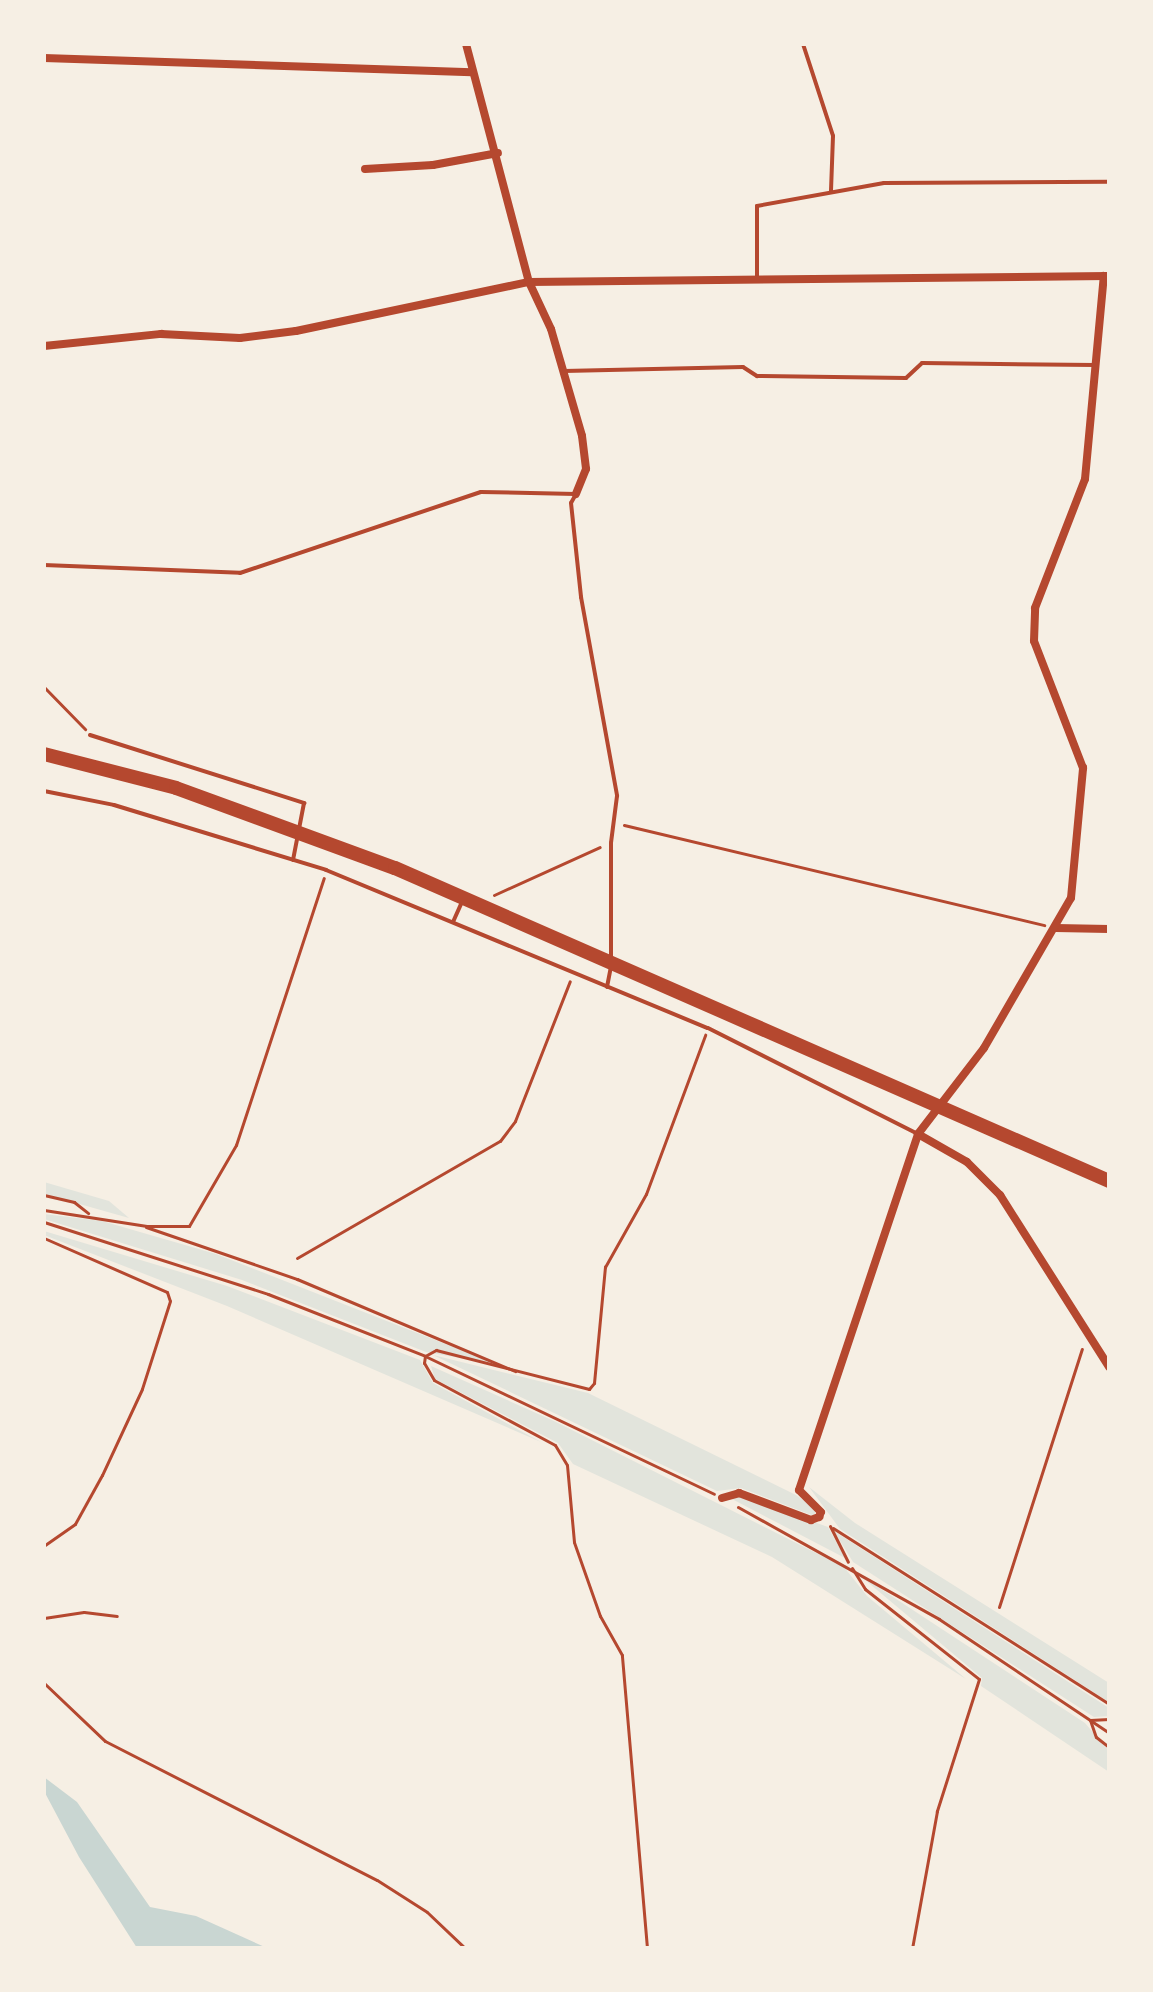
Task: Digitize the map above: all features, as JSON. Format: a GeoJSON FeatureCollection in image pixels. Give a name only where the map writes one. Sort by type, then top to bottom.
{"type":"FeatureCollection","features":[{"type":"Feature","properties":{"kind":"main road"},"geometry":{"type":"LineString","coordinates":[[44,754],[176,788],[301,831],[612,962],[1109,1181]]}},
{"type":"Feature","properties":{"kind":"street"},"geometry":{"type":"LineString","coordinates":[[466,44],[498,153],[529,282],[563,371],[586,469],[576,494]]}},
{"type":"Feature","properties":{"kind":"street"},"geometry":{"type":"LineString","coordinates":[[44,58],[472,72]]}},
{"type":"Feature","properties":{"kind":"street"},"geometry":{"type":"LineString","coordinates":[[365,169],[433,165],[498,153]]}},
{"type":"Feature","properties":{"kind":"street"},"geometry":{"type":"LineString","coordinates":[[44,346],[161,334],[240,338],[296,331],[529,282],[1106,276],[1085,479],[1035,608],[1034,641],[1083,768],[1071,898],[1056,928],[1032,958],[984,1048],[918,1134],[799,1490],[821,1512],[819,1517],[811,1520],[739,1493],[722,1498]]}},
{"type":"Feature","properties":{"kind":"street"},"geometry":{"type":"LineString","coordinates":[[1097,369],[1109,373]]}},
{"type":"Feature","properties":{"kind":"street"},"geometry":{"type":"LineString","coordinates":[[1056,928],[1109,929]]}},
{"type":"Feature","properties":{"kind":"street"},"geometry":{"type":"LineString","coordinates":[[918,1134],[967,1162],[1000,1195],[1109,1367]]}},
{"type":"Feature","properties":{"kind":"lane"},"geometry":{"type":"LineString","coordinates":[[803,44],[833,136],[831,191]]}},
{"type":"Feature","properties":{"kind":"lane"},"geometry":{"type":"LineString","coordinates":[[757,280],[757,206],[884,183],[1109,182]]}},
{"type":"Feature","properties":{"kind":"lane"},"geometry":{"type":"LineString","coordinates":[[563,371],[743,367],[757,376],[906,378],[922,363],[1097,369]]}},
{"type":"Feature","properties":{"kind":"lane"},"geometry":{"type":"LineString","coordinates":[[44,565],[240,573],[481,492],[576,494],[571,503],[581,597],[617,796],[616,823],[611,843],[612,962],[607,987]]}},
{"type":"Feature","properties":{"kind":"lane"},"geometry":{"type":"LineString","coordinates":[[90,735],[304,803],[293,860]]}},
{"type":"Feature","properties":{"kind":"lane"},"geometry":{"type":"LineString","coordinates":[[44,791],[114,805],[326,870],[708,1028],[918,1134]]}},
{"type":"Feature","properties":{"kind":"lane"},"geometry":{"type":"LineString","coordinates":[[453,922],[463,898]]}},
{"type":"Feature","properties":{"kind":"path"},"geometry":{"type":"LineString","coordinates":[[44,687],[90,735]]}},
{"type":"Feature","properties":{"kind":"path"},"geometry":{"type":"LineString","coordinates":[[616,823],[1056,928]]}},
{"type":"Feature","properties":{"kind":"path"},"geometry":{"type":"LineString","coordinates":[[486,908],[504,889],[611,843]]}},
{"type":"Feature","properties":{"kind":"path"},"geometry":{"type":"LineString","coordinates":[[44,1210],[136,1223],[189,1226],[236,1145],[326,870]]}},
{"type":"Feature","properties":{"kind":"path"},"geometry":{"type":"LineString","coordinates":[[297,1258],[500,1141],[515,1121],[574,970]]}},
{"type":"Feature","properties":{"kind":"path"},"geometry":{"type":"LineString","coordinates":[[425,1356],[436,1350],[589,1389],[594,1383],[605,1267],[646,1194],[708,1028]]}},
{"type":"Feature","properties":{"kind":"path"},"geometry":{"type":"LineString","coordinates":[[44,1195],[74,1202],[91,1215]]}},
{"type":"Feature","properties":{"kind":"path"},"geometry":{"type":"LineString","coordinates":[[44,1222],[268,1294],[425,1356],[722,1498],[850,1565],[1109,1733]]}},
{"type":"Feature","properties":{"kind":"path"},"geometry":{"type":"LineString","coordinates":[[136,1223],[297,1279],[523,1374]]}},
{"type":"Feature","properties":{"kind":"path"},"geometry":{"type":"LineString","coordinates":[[44,1238],[167,1292],[170,1301],[142,1389],[102,1475],[75,1524],[44,1546]]}},
{"type":"Feature","properties":{"kind":"path"},"geometry":{"type":"LineString","coordinates":[[999,1607],[1088,1330]]}},
{"type":"Feature","properties":{"kind":"path"},"geometry":{"type":"LineString","coordinates":[[425,1356],[434,1380],[532,1430],[555,1445],[567,1465],[574,1542],[600,1616],[622,1655],[647,1948]]}},
{"type":"Feature","properties":{"kind":"path"},"geometry":{"type":"LineString","coordinates":[[819,1517],[1109,1704]]}},
{"type":"Feature","properties":{"kind":"path"},"geometry":{"type":"LineString","coordinates":[[830,1526],[865,1589],[979,1679],[937,1811],[912,1948]]}},
{"type":"Feature","properties":{"kind":"path"},"geometry":{"type":"LineString","coordinates":[[44,1618],[84,1612],[117,1616]]}},
{"type":"Feature","properties":{"kind":"path"},"geometry":{"type":"LineString","coordinates":[[44,1683],[105,1741],[377,1880],[427,1912],[465,1948]]}},
{"type":"Feature","properties":{"kind":"path"},"geometry":{"type":"LineString","coordinates":[[1090,1720],[1109,1719]]}},
{"type":"Feature","properties":{"kind":"path"},"geometry":{"type":"LineString","coordinates":[[1090,1720],[1096,1737],[1109,1747]]}},
{"type":"Feature","properties":{"kind":"shaded area"},"geometry":{"type":"Polygon","coordinates":[[[44,1182],[109,1201],[129,1218],[44,1194],[44,1182]]]}},
{"type":"Feature","properties":{"kind":"shaded area"},"geometry":{"type":"Polygon","coordinates":[[[44,1214],[102,1221],[216,1254],[499,1365],[426,1352],[242,1280],[44,1219],[44,1214]]]}},
{"type":"Feature","properties":{"kind":"shaded area"},"geometry":{"type":"Polygon","coordinates":[[[44,1231],[227,1286],[420,1360],[433,1383],[541,1442],[227,1306],[44,1235],[44,1231]]]}},
{"type":"Feature","properties":{"kind":"shaded area"},"geometry":{"type":"Polygon","coordinates":[[[433,1355],[588,1393],[796,1495],[816,1509],[814,1516],[741,1488],[717,1491],[433,1355]]]}},
{"type":"Feature","properties":{"kind":"shaded area"},"geometry":{"type":"Polygon","coordinates":[[[431,1366],[554,1421],[844,1567],[867,1596],[966,1679],[772,1557],[573,1464],[558,1443],[435,1379],[431,1366]]]}},
{"type":"Feature","properties":{"kind":"shaded area"},"geometry":{"type":"Polygon","coordinates":[[[809,1487],[855,1523],[1109,1683],[1109,1702],[840,1529],[809,1487]]]}},
{"type":"Feature","properties":{"kind":"shaded area"},"geometry":{"type":"Polygon","coordinates":[[[741,1496],[828,1527],[845,1558],[732,1499],[741,1496]]]}},
{"type":"Feature","properties":{"kind":"shaded area"},"geometry":{"type":"Polygon","coordinates":[[[834,1531],[1109,1708],[1109,1716],[1094,1717],[853,1562],[834,1531]]]}},
{"type":"Feature","properties":{"kind":"shaded area"},"geometry":{"type":"Polygon","coordinates":[[[858,1574],[1085,1723],[1109,1751],[1109,1772],[981,1686],[982,1678],[858,1574]]]}},
{"type":"Feature","properties":{"kind":"shaded area"},"geometry":{"type":"Polygon","coordinates":[[[44,1777],[77,1802],[150,1907],[196,1916],[267,1948],[137,1948],[79,1857],[44,1791],[44,1777]]]}}]}
